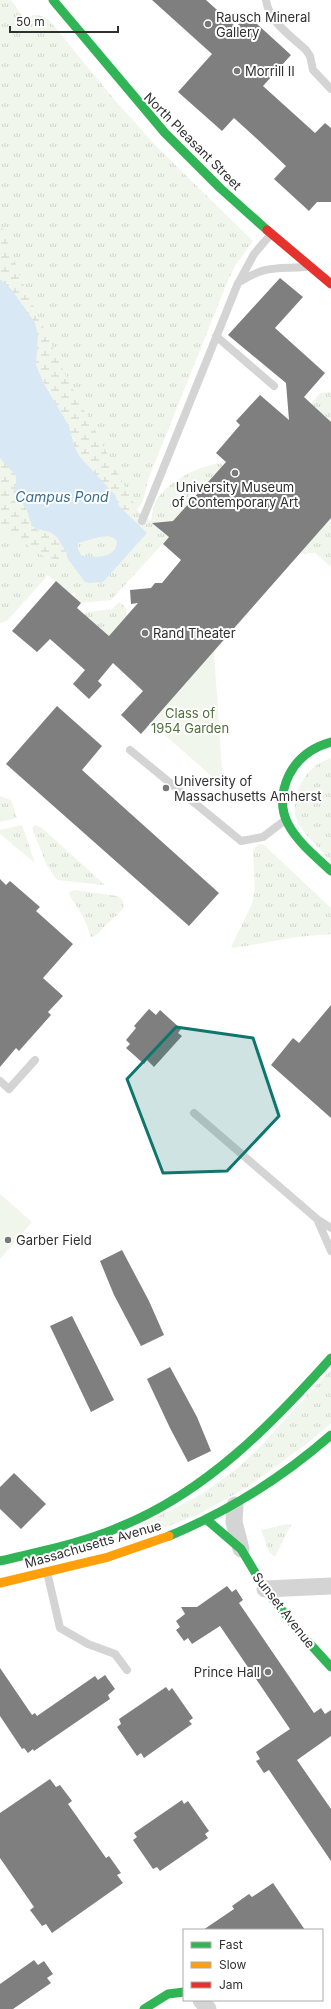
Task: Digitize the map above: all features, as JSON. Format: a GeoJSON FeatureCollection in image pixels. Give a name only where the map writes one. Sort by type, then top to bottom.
{"type":"FeatureCollection","features":[{"type":"Feature","properties":{"kind":"main road","name":"North Pleasant Street"},"geometry":{"type":"LineString","coordinates":[[54,0],[140,106],[204,174],[271,234],[331,284]]}},
{"type":"Feature","properties":{"kind":"main road"},"geometry":{"type":"LineString","coordinates":[[331,742],[317,745],[295,765],[286,780],[281,795],[284,820],[298,840],[331,871]]}},
{"type":"Feature","properties":{"kind":"main road","name":"Massachusetts Avenue"},"geometry":{"type":"LineString","coordinates":[[0,1561],[87,1539],[129,1523],[176,1500],[226,1465],[248,1446],[331,1358]]}},
{"type":"Feature","properties":{"kind":"main road","name":"Massachusetts Avenue"},"geometry":{"type":"LineString","coordinates":[[0,1583],[143,1546],[207,1520],[235,1506],[295,1465],[331,1435]]}},
{"type":"Feature","properties":{"kind":"main road","name":"Sunset Avenue"},"geometry":{"type":"LineString","coordinates":[[207,1520],[241,1549],[266,1589],[300,1634],[331,1667]]}},
{"type":"Feature","properties":{"kind":"main road"},"geometry":{"type":"LineString","coordinates":[[144,2009],[168,1994],[183,1992]]}},
{"type":"Feature","properties":{"kind":"street","name":"Sunset Avenue"},"geometry":{"type":"LineString","coordinates":[[235,1506],[234,1522],[241,1549]]}},
{"type":"Feature","properties":{"kind":"street"},"geometry":{"type":"LineString","coordinates":[[266,1589],[331,1586]]}},
{"type":"Feature","properties":{"kind":"street"},"geometry":{"type":"LineString","coordinates":[[202,2001],[208,2009]]}},
{"type":"Feature","properties":{"kind":"lane"},"geometry":{"type":"LineString","coordinates":[[266,0],[268,10],[272,18],[306,50],[310,56],[313,70],[331,89]]}},
{"type":"Feature","properties":{"kind":"lane"},"geometry":{"type":"LineString","coordinates":[[142,521],[238,283],[254,254],[271,234]]}},
{"type":"Feature","properties":{"kind":"lane"},"geometry":{"type":"LineString","coordinates":[[238,283],[255,272],[266,268],[311,267]]}},
{"type":"Feature","properties":{"kind":"lane"},"geometry":{"type":"LineString","coordinates":[[216,336],[274,386]]}},
{"type":"Feature","properties":{"kind":"lane"},"geometry":{"type":"LineString","coordinates":[[130,750],[240,841],[263,837],[284,820]]}},
{"type":"Feature","properties":{"kind":"lane"},"geometry":{"type":"LineString","coordinates":[[0,1081],[9,1089],[35,1060]]}},
{"type":"Feature","properties":{"kind":"lane"},"geometry":{"type":"LineString","coordinates":[[194,1113],[317,1219],[331,1228]]}},
{"type":"Feature","properties":{"kind":"lane"},"geometry":{"type":"LineString","coordinates":[[317,1219],[331,1251]]}},
{"type":"Feature","properties":{"kind":"lane"},"geometry":{"type":"LineString","coordinates":[[46,1571],[60,1628],[88,1644],[115,1654],[127,1670]]}},
{"type":"Feature","properties":{"kind":"highlighted area"},"geometry":{"type":"Polygon","coordinates":[[[176,1027],[253,1038],[279,1116],[227,1171],[163,1173],[127,1079],[176,1027]]]}},
{"type":"Feature","properties":{"kind":"green space"},"geometry":{"type":"Polygon","coordinates":[[[0,0],[11,0],[25,19],[37,15],[49,20],[113,98],[156,146],[253,241],[235,266],[227,283],[148,480],[143,501],[137,510],[151,521],[155,503],[167,488],[183,476],[202,468],[220,463],[223,465],[173,521],[156,522],[154,524],[169,537],[111,600],[81,603],[74,596],[76,593],[71,594],[48,575],[7,621],[0,623],[0,0]]]}},
{"type":"Feature","properties":{"kind":"green space"},"geometry":{"type":"Polygon","coordinates":[[[0,221],[21,279],[67,378],[137,509],[131,516],[119,506],[114,495],[80,457],[74,446],[69,426],[44,384],[36,365],[36,351],[12,290],[0,279],[0,221]]]}},
{"type":"Feature","properties":{"kind":"green space"},"geometry":{"type":"Polygon","coordinates":[[[331,392],[331,422],[311,404],[320,393],[331,392]]]}},
{"type":"Feature","properties":{"kind":"green space"},"geometry":{"type":"Polygon","coordinates":[[[0,458],[16,476],[16,485],[13,492],[25,507],[33,527],[52,533],[63,547],[68,559],[46,558],[0,527],[0,458]]]}},
{"type":"Feature","properties":{"kind":"green space"},"geometry":{"type":"Polygon","coordinates":[[[331,518],[331,567],[315,553],[298,554],[331,518]]]}},
{"type":"Feature","properties":{"kind":"green space"},"geometry":{"type":"Polygon","coordinates":[[[119,602],[126,608],[127,615],[131,614],[109,636],[84,614],[87,612],[112,609],[119,602]]]}},
{"type":"Feature","properties":{"kind":"green space","name":"Class of 1954 Garden"},"geometry":{"type":"Polygon","coordinates":[[[214,651],[223,786],[151,723],[214,651]]]}},
{"type":"Feature","properties":{"kind":"green space"},"geometry":{"type":"Polygon","coordinates":[[[331,758],[331,862],[301,828],[296,817],[295,803],[299,788],[306,776],[317,765],[331,758]]]}},
{"type":"Feature","properties":{"kind":"green space"},"geometry":{"type":"Polygon","coordinates":[[[0,796],[11,800],[17,818],[0,822],[0,796]]]}},
{"type":"Feature","properties":{"kind":"green space"},"geometry":{"type":"Polygon","coordinates":[[[22,825],[35,863],[0,834],[0,830],[22,825]]]}},
{"type":"Feature","properties":{"kind":"green space"},"geometry":{"type":"Polygon","coordinates":[[[35,825],[42,828],[105,885],[57,880],[47,866],[32,828],[35,825]]]}},
{"type":"Feature","properties":{"kind":"green space"},"geometry":{"type":"Polygon","coordinates":[[[263,844],[331,908],[331,934],[297,937],[234,948],[231,947],[252,904],[255,888],[253,850],[258,845],[263,844]]]}},
{"type":"Feature","properties":{"kind":"green space"},"geometry":{"type":"Polygon","coordinates":[[[75,890],[117,896],[123,900],[124,908],[95,936],[91,937],[84,918],[70,896],[69,892],[75,890]]]}},
{"type":"Feature","properties":{"kind":"green space","name":"Garber Field"},"geometry":{"type":"Polygon","coordinates":[[[0,1194],[32,1222],[0,1259],[0,1194]]]}},
{"type":"Feature","properties":{"kind":"green space"},"geometry":{"type":"Polygon","coordinates":[[[331,1369],[331,1423],[313,1439],[249,1486],[197,1515],[139,1537],[104,1546],[103,1544],[202,1494],[239,1467],[261,1446],[331,1369]]]}},
{"type":"Feature","properties":{"kind":"green space"},"geometry":{"type":"Polygon","coordinates":[[[287,1524],[291,1525],[275,1557],[269,1552],[261,1530],[287,1524]]]}},
{"type":"Feature","properties":{"kind":"water","name":"Campus Pond"},"geometry":{"type":"Polygon","coordinates":[[[0,279],[12,290],[35,323],[38,335],[36,365],[44,384],[69,426],[74,446],[80,457],[115,495],[119,506],[147,533],[103,582],[85,582],[68,559],[67,554],[57,537],[50,532],[37,529],[32,526],[26,508],[13,492],[16,485],[16,476],[0,458],[0,279]],[[111,536],[99,537],[78,543],[78,550],[81,555],[92,557],[104,556],[113,551],[116,547],[117,541],[111,536]]]}},
{"type":"Feature","properties":{"kind":"building"},"geometry":{"type":"Polygon","coordinates":[[[152,0],[206,0],[236,27],[247,15],[291,55],[263,86],[315,133],[325,123],[331,128],[331,202],[317,202],[309,211],[274,179],[286,166],[234,118],[222,131],[178,92],[212,54],[152,0]]]}},
{"type":"Feature","properties":{"kind":"building"},"geometry":{"type":"Polygon","coordinates":[[[280,278],[303,297],[275,328],[325,373],[304,397],[331,422],[331,518],[141,734],[121,715],[143,691],[113,663],[98,681],[102,685],[89,699],[73,684],[85,670],[50,639],[37,652],[12,631],[56,581],[81,603],[77,608],[109,636],[138,603],[131,604],[130,590],[151,588],[155,583],[162,583],[181,560],[163,544],[169,537],[152,523],[173,521],[226,462],[216,453],[240,425],[236,421],[260,395],[289,420],[286,383],[228,335],[280,278]]]}},
{"type":"Feature","properties":{"kind":"building"},"geometry":{"type":"Polygon","coordinates":[[[57,706],[102,746],[82,770],[219,893],[189,926],[6,764],[57,706]]]}},
{"type":"Feature","properties":{"kind":"building"},"geometry":{"type":"Polygon","coordinates":[[[0,879],[6,885],[10,881],[40,907],[36,911],[73,944],[43,978],[63,996],[48,1012],[51,1015],[19,1051],[16,1048],[0,1067],[0,879]]]}},
{"type":"Feature","properties":{"kind":"building"},"geometry":{"type":"Polygon","coordinates":[[[331,1005],[331,1118],[271,1065],[293,1038],[299,1043],[331,1005]]]}},
{"type":"Feature","properties":{"kind":"building"},"geometry":{"type":"Polygon","coordinates":[[[149,1009],[156,1015],[160,1010],[181,1029],[178,1033],[182,1036],[154,1067],[147,1060],[144,1064],[126,1048],[130,1044],[126,1040],[136,1028],[134,1026],[149,1009]]]}},
{"type":"Feature","properties":{"kind":"building"},"geometry":{"type":"Polygon","coordinates":[[[122,1250],[149,1301],[164,1335],[141,1346],[114,1295],[100,1261],[122,1250]]]}},
{"type":"Feature","properties":{"kind":"building"},"geometry":{"type":"Polygon","coordinates":[[[72,1316],[114,1400],[91,1412],[50,1326],[72,1316]]]}},
{"type":"Feature","properties":{"kind":"building"},"geometry":{"type":"Polygon","coordinates":[[[170,1367],[197,1417],[211,1451],[188,1462],[147,1379],[170,1367]]]}},
{"type":"Feature","properties":{"kind":"building"},"geometry":{"type":"Polygon","coordinates":[[[14,1473],[46,1504],[21,1529],[0,1509],[0,1487],[14,1473]]]}},
{"type":"Feature","properties":{"kind":"building","name":"Prince Hall"},"geometry":{"type":"Polygon","coordinates":[[[227,1586],[232,1592],[236,1589],[243,1600],[239,1603],[314,1713],[321,1708],[325,1714],[331,1710],[331,1736],[297,1760],[331,1809],[331,1861],[269,1770],[264,1773],[256,1761],[260,1759],[256,1752],[290,1729],[220,1626],[192,1644],[188,1638],[184,1641],[176,1630],[180,1627],[176,1621],[185,1614],[181,1607],[197,1607],[227,1586]]]}},
{"type":"Feature","properties":{"kind":"building"},"geometry":{"type":"Polygon","coordinates":[[[0,1668],[32,1715],[35,1713],[37,1716],[95,1676],[98,1680],[105,1675],[115,1689],[108,1695],[110,1699],[34,1751],[33,1749],[28,1753],[24,1748],[22,1749],[0,1716],[0,1668]]]}},
{"type":"Feature","properties":{"kind":"building"},"geometry":{"type":"Polygon","coordinates":[[[166,1687],[169,1691],[172,1688],[193,1718],[189,1721],[192,1724],[144,1758],[141,1753],[137,1756],[117,1727],[121,1724],[119,1719],[166,1687]]]}},
{"type":"Feature","properties":{"kind":"building"},"geometry":{"type":"Polygon","coordinates":[[[50,1779],[56,1787],[60,1785],[72,1801],[68,1804],[106,1858],[109,1856],[121,1873],[117,1875],[123,1883],[52,1933],[46,1924],[42,1926],[30,1910],[34,1907],[0,1858],[0,1813],[50,1779]]]}},
{"type":"Feature","properties":{"kind":"building"},"geometry":{"type":"Polygon","coordinates":[[[182,1800],[184,1804],[188,1801],[209,1831],[205,1834],[208,1838],[160,1871],[157,1867],[153,1869],[133,1840],[137,1837],[134,1833],[182,1800]]]}},
{"type":"Feature","properties":{"kind":"building"},"geometry":{"type":"Polygon","coordinates":[[[273,1883],[304,1929],[204,1929],[234,1909],[232,1906],[249,1894],[252,1897],[273,1883]]]}},
{"type":"Feature","properties":{"kind":"building"},"geometry":{"type":"Polygon","coordinates":[[[34,1960],[38,1965],[44,1961],[53,1974],[47,1978],[51,1983],[13,2009],[0,2009],[0,1984],[34,1960]]]}},
{"type":"Feature","properties":{"kind":"traffic: fast"},"geometry":{"type":"LineString","coordinates":[[53,0],[165,133],[220,188],[267,230]]}},
{"type":"Feature","properties":{"kind":"traffic: fast"},"geometry":{"type":"LineString","coordinates":[[331,742],[312,750],[297,763],[289,775],[284,791],[282,805],[285,817],[299,840],[331,871]]}},
{"type":"Feature","properties":{"kind":"traffic: fast"},"geometry":{"type":"LineString","coordinates":[[0,1561],[62,1546],[107,1532],[153,1511],[182,1494],[210,1475],[236,1454],[285,1408],[331,1358]]}},
{"type":"Feature","properties":{"kind":"traffic: fast"},"geometry":{"type":"LineString","coordinates":[[169,1536],[213,1516],[254,1492],[312,1451],[331,1435]]}},
{"type":"Feature","properties":{"kind":"traffic: fast"},"geometry":{"type":"LineString","coordinates":[[207,1520],[241,1549],[265,1589],[301,1634],[331,1667]]}},
{"type":"Feature","properties":{"kind":"traffic: fast"},"geometry":{"type":"LineString","coordinates":[[144,2009],[168,1994],[183,1992]]}},
{"type":"Feature","properties":{"kind":"traffic: slow"},"geometry":{"type":"LineString","coordinates":[[0,1583],[108,1557],[169,1536]]}},
{"type":"Feature","properties":{"kind":"traffic: jam"},"geometry":{"type":"LineString","coordinates":[[267,230],[331,284]]}},
{"type":"Feature","properties":{"kind":"place","name":"Rausch Mineral Gallery"},"geometry":{"type":"Point","coordinates":[208,24]}},
{"type":"Feature","properties":{"kind":"place","name":"Morrill II"},"geometry":{"type":"Point","coordinates":[237,71]}},
{"type":"Feature","properties":{"kind":"place","name":"University Museum of Contemporary Art"},"geometry":{"type":"Point","coordinates":[235,473]}},
{"type":"Feature","properties":{"kind":"place","name":"Rand Theater"},"geometry":{"type":"Point","coordinates":[145,633]}},
{"type":"Feature","properties":{"kind":"place","name":"University of Massachusetts Amherst"},"geometry":{"type":"Point","coordinates":[166,788]}},
{"type":"Feature","properties":{"kind":"place","name":"Garber Field"},"geometry":{"type":"Point","coordinates":[8,1240]}},
{"type":"Feature","properties":{"kind":"place","name":"Prince Hall"},"geometry":{"type":"Point","coordinates":[268,1672]}}]}
